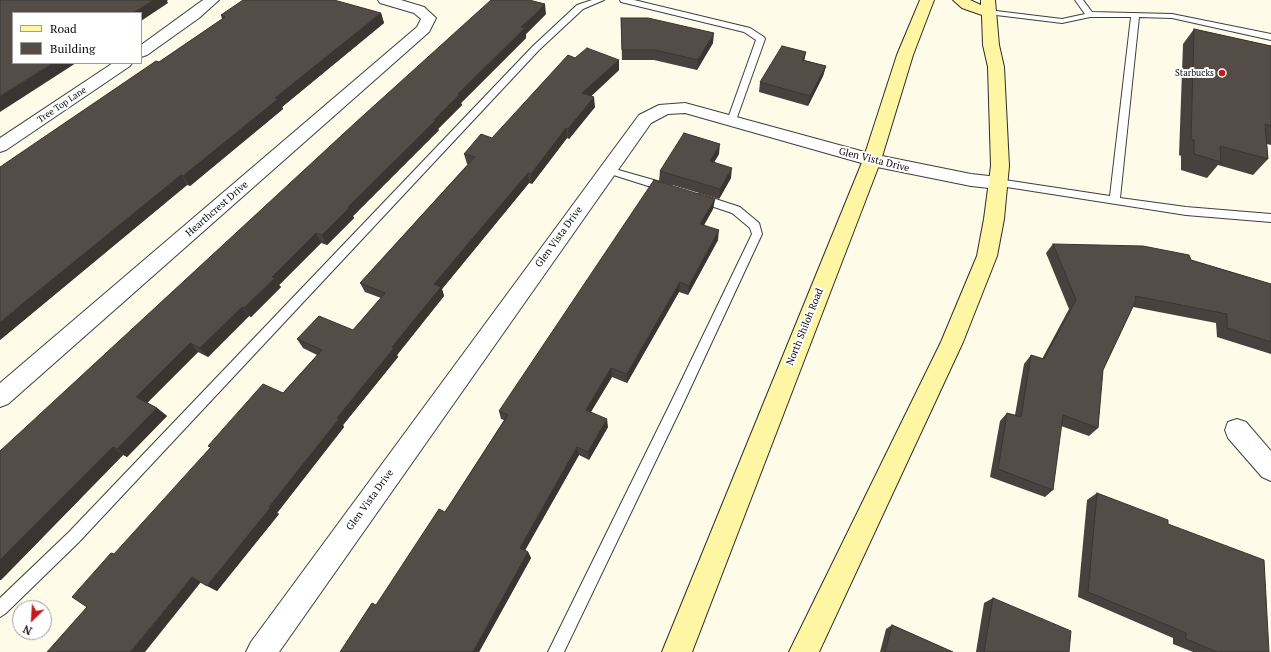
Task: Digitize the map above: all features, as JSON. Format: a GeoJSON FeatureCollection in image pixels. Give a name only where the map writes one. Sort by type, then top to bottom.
{"type":"FeatureCollection","features":[{"type":"Feature","properties":{"kind":"main road","name":"North Shiloh Road"},"geometry":{"type":"LineString","coordinates":[[677,652],[872,160],[906,55],[927,0]]}},
{"type":"Feature","properties":{"kind":"main road"},"geometry":{"type":"LineString","coordinates":[[804,652],[936,377],[972,296],[987,256],[994,219],[1000,166],[996,67],[991,45],[988,6],[967,5],[960,0]]}},
{"type":"Feature","properties":{"kind":"street"},"geometry":{"type":"LineString","coordinates":[[142,51],[194,15],[212,0]]}},
{"type":"Feature","properties":{"kind":"street","name":"Hearthcrest Drive"},"geometry":{"type":"LineString","coordinates":[[0,397],[424,29],[429,18],[419,10],[385,0]]}},
{"type":"Feature","properties":{"kind":"street","name":"Tree Top Lane"},"geometry":{"type":"LineString","coordinates":[[0,146],[123,64]]}},
{"type":"Feature","properties":{"kind":"street","name":"Glen Vista Drive"},"geometry":{"type":"LineString","coordinates":[[261,652],[645,119],[664,109],[685,108],[872,160],[957,178],[998,183]]}},
{"type":"Feature","properties":{"kind":"street"},"geometry":{"type":"LineString","coordinates":[[1237,430],[1271,469]]}},
{"type":"Feature","properties":{"kind":"lane"},"geometry":{"type":"LineString","coordinates":[[0,609],[74,537],[536,48],[580,8],[600,0]]}},
{"type":"Feature","properties":{"kind":"lane"},"geometry":{"type":"LineString","coordinates":[[624,0],[747,30],[761,39],[732,121]]}},
{"type":"Feature","properties":{"kind":"lane"},"geometry":{"type":"LineString","coordinates":[[1079,0],[1090,15]]}},
{"type":"Feature","properties":{"kind":"lane"},"geometry":{"type":"LineString","coordinates":[[988,6],[1036,19],[1062,21],[1090,15],[1172,16],[1271,37]]}},
{"type":"Feature","properties":{"kind":"lane"},"geometry":{"type":"LineString","coordinates":[[1115,200],[1135,15]]}},
{"type":"Feature","properties":{"kind":"lane"},"geometry":{"type":"LineString","coordinates":[[608,170],[675,191]]}},
{"type":"Feature","properties":{"kind":"lane"},"geometry":{"type":"LineString","coordinates":[[998,183],[1186,211],[1271,218]]}},
{"type":"Feature","properties":{"kind":"lane"},"geometry":{"type":"LineString","coordinates":[[556,652],[680,397],[757,234],[755,226],[736,210],[690,195]]}},
{"type":"Feature","properties":{"kind":"building"},"geometry":{"type":"Polygon","coordinates":[[[0,0],[153,0],[135,12],[12,12],[12,64],[51,64],[0,96],[0,0]]]}},
{"type":"Feature","properties":{"kind":"building"},"geometry":{"type":"Polygon","coordinates":[[[243,0],[334,0],[381,13],[275,98],[278,99],[183,176],[181,175],[0,322],[0,167],[156,61],[159,62],[225,17],[221,15],[243,0]]]}},
{"type":"Feature","properties":{"kind":"building"},"geometry":{"type":"Polygon","coordinates":[[[491,0],[529,0],[545,4],[521,27],[525,28],[458,94],[459,95],[434,120],[436,120],[348,207],[349,208],[322,235],[316,233],[272,277],[275,278],[244,308],[242,307],[200,348],[190,343],[136,397],[157,408],[117,449],[113,447],[0,560],[0,451],[355,123],[491,0]]]}},
{"type":"Feature","properties":{"kind":"building"},"geometry":{"type":"Polygon","coordinates":[[[621,18],[648,18],[714,33],[698,60],[655,50],[622,50],[621,18]]]}},
{"type":"Feature","properties":{"kind":"building"},"geometry":{"type":"Polygon","coordinates":[[[1194,29],[1271,46],[1271,126],[1265,124],[1268,159],[1220,146],[1221,162],[1194,154],[1194,140],[1191,140],[1194,29]]]}},
{"type":"Feature","properties":{"kind":"building"},"geometry":{"type":"Polygon","coordinates":[[[782,46],[806,52],[802,60],[826,66],[810,96],[760,82],[782,46]]]}},
{"type":"Feature","properties":{"kind":"building"},"geometry":{"type":"Polygon","coordinates":[[[587,48],[619,60],[582,93],[594,97],[568,129],[566,128],[531,174],[528,173],[434,284],[441,287],[337,418],[339,419],[269,507],[271,507],[207,586],[192,577],[130,652],[47,652],[87,607],[72,597],[111,553],[114,554],[211,447],[208,446],[263,384],[283,393],[322,350],[297,339],[319,316],[353,330],[385,293],[360,283],[475,157],[464,154],[481,134],[492,138],[568,55],[575,58],[587,48]]]}},
{"type":"Feature","properties":{"kind":"building"},"geometry":{"type":"Polygon","coordinates":[[[684,133],[720,144],[710,161],[732,168],[720,189],[660,171],[684,133]]]}},
{"type":"Feature","properties":{"kind":"building"},"geometry":{"type":"Polygon","coordinates":[[[654,180],[715,199],[700,224],[719,230],[689,286],[680,282],[627,374],[611,368],[586,410],[607,419],[588,452],[577,447],[520,548],[528,552],[473,652],[340,652],[372,603],[376,605],[439,509],[445,512],[508,415],[499,411],[654,180]]]}},
{"type":"Feature","properties":{"kind":"building"},"geometry":{"type":"Polygon","coordinates":[[[1053,244],[1143,246],[1189,255],[1191,260],[1271,284],[1271,342],[1227,328],[1227,314],[1135,296],[1136,300],[1103,370],[1098,428],[1063,415],[1053,490],[998,469],[1007,413],[1021,417],[1031,355],[1044,359],[1076,300],[1053,244]]]}},
{"type":"Feature","properties":{"kind":"building"},"geometry":{"type":"Polygon","coordinates":[[[1097,493],[1168,520],[1168,524],[1264,560],[1269,652],[1217,652],[1186,639],[1186,633],[1088,592],[1097,493]]]}},
{"type":"Feature","properties":{"kind":"building"},"geometry":{"type":"Polygon","coordinates":[[[993,598],[1071,631],[1069,652],[984,652],[993,598]]]}},
{"type":"Feature","properties":{"kind":"building"},"geometry":{"type":"Polygon","coordinates":[[[892,625],[953,652],[885,652],[892,625]]]}},
{"type":"Feature","properties":{"kind":"place","name":"Starbucks"},"geometry":{"type":"Point","coordinates":[1222,73]}}]}
